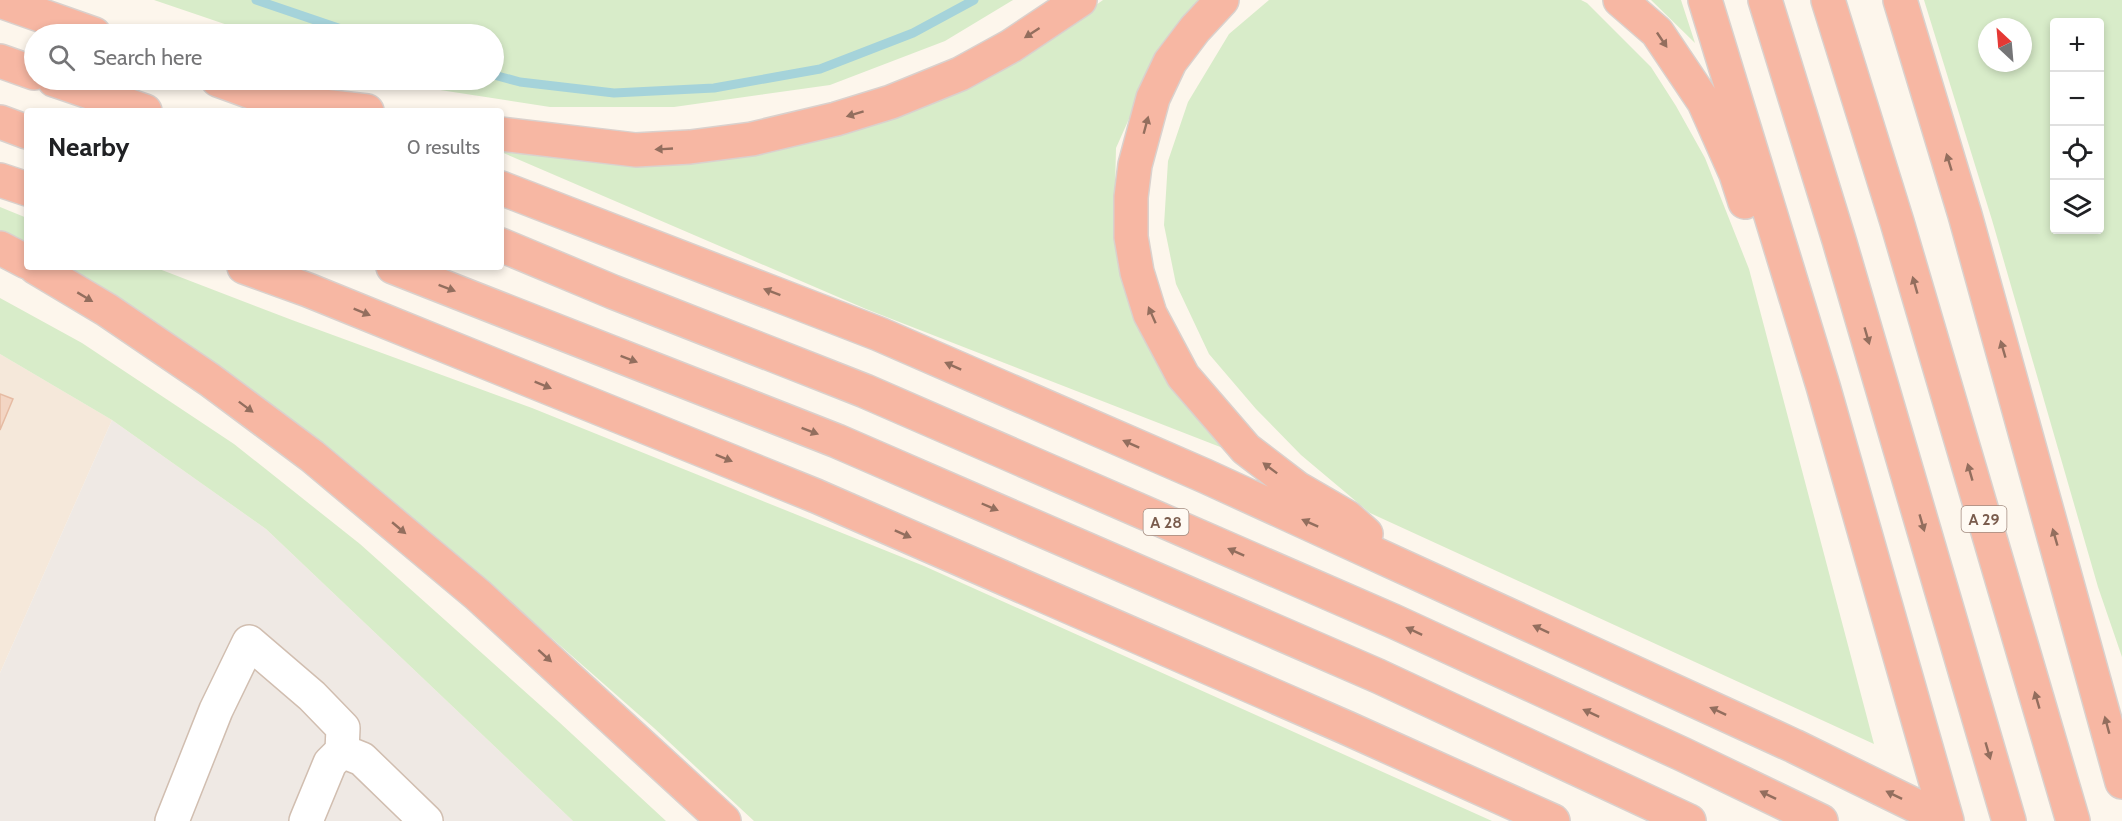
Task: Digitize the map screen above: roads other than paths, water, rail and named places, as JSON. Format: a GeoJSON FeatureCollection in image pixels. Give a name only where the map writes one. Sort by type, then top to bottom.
{"type":"FeatureCollection","features":[{"type":"Feature","properties":{"kind":"highway"},"geometry":{"type":"LineString","coordinates":[[504,134],[636,150],[690,147],[752,139],[826,122],[891,102],[960,74],[1011,46],[1080,0]]}},
{"type":"Feature","properties":{"kind":"highway"},"geometry":{"type":"LineString","coordinates":[[1222,0],[1195,29],[1170,62],[1153,98],[1138,154],[1131,197],[1131,237],[1137,272],[1150,314],[1184,376],[1246,449],[1297,488],[1347,517],[1401,564]]}},
{"type":"Feature","properties":{"kind":"highway"},"geometry":{"type":"LineString","coordinates":[[1620,0],[1657,32],[1704,102],[1736,174],[1785,330],[1822,386]]}},
{"type":"Feature","properties":{"kind":"highway"},"geometry":{"type":"LineString","coordinates":[[1705,0],[1822,386],[1947,821]]}},
{"type":"Feature","properties":{"kind":"highway"},"geometry":{"type":"LineString","coordinates":[[1765,0],[1839,240],[2006,810]]}},
{"type":"Feature","properties":{"kind":"highway","name":"A 29"},"geometry":{"type":"LineString","coordinates":[[1828,0],[1900,233],[2072,819]]}},
{"type":"Feature","properties":{"kind":"highway"},"geometry":{"type":"LineString","coordinates":[[1900,0],[1965,214],[2122,782]]}},
{"type":"Feature","properties":{"kind":"highway"},"geometry":{"type":"LineString","coordinates":[[0,1],[66,24]]}},
{"type":"Feature","properties":{"kind":"highway"},"geometry":{"type":"LineString","coordinates":[[0,61],[24,69]]}},
{"type":"Feature","properties":{"kind":"highway"},"geometry":{"type":"LineString","coordinates":[[83,90],[136,108]]}},
{"type":"Feature","properties":{"kind":"highway"},"geometry":{"type":"LineString","coordinates":[[246,90],[290,106],[321,108]]}},
{"type":"Feature","properties":{"kind":"highway"},"geometry":{"type":"LineString","coordinates":[[0,122],[24,131]]}},
{"type":"Feature","properties":{"kind":"highway"},"geometry":{"type":"LineString","coordinates":[[0,180],[24,188]]}},
{"type":"Feature","properties":{"kind":"highway"},"geometry":{"type":"LineString","coordinates":[[504,189],[879,334],[1205,476],[1794,746],[1947,821]]}},
{"type":"Feature","properties":{"kind":"highway","name":"A 28"},"geometry":{"type":"LineString","coordinates":[[504,247],[876,395],[1393,621],[1683,754],[1821,821]]}},
{"type":"Feature","properties":{"kind":"highway"},"geometry":{"type":"LineString","coordinates":[[0,248],[24,260]]}},
{"type":"Feature","properties":{"kind":"highway"},"geometry":{"type":"LineString","coordinates":[[40,270],[107,310],[201,374],[312,456],[478,595],[724,821]]}},
{"type":"Feature","properties":{"kind":"highway"},"geometry":{"type":"LineString","coordinates":[[252,270],[319,294],[816,496],[1554,821]]}},
{"type":"Feature","properties":{"kind":"highway"},"geometry":{"type":"LineString","coordinates":[[401,270],[837,441],[1378,676],[1689,821]]}},
{"type":"Feature","properties":{"kind":"lane"},"geometry":{"type":"LineString","coordinates":[[172,821],[216,710],[249,642],[312,696],[343,728],[342,751],[330,763],[306,821]]}},
{"type":"Feature","properties":{"kind":"lane"},"geometry":{"type":"LineString","coordinates":[[342,751],[362,759],[426,821]]}},
{"type":"Feature","properties":{"kind":"waterway"},"geometry":{"type":"LineString","coordinates":[[256,0],[327,24]]}},
{"type":"Feature","properties":{"kind":"waterway"},"geometry":{"type":"LineString","coordinates":[[504,78],[520,82],[614,93],[714,88],[820,69],[913,33],[974,0]]}}]}
